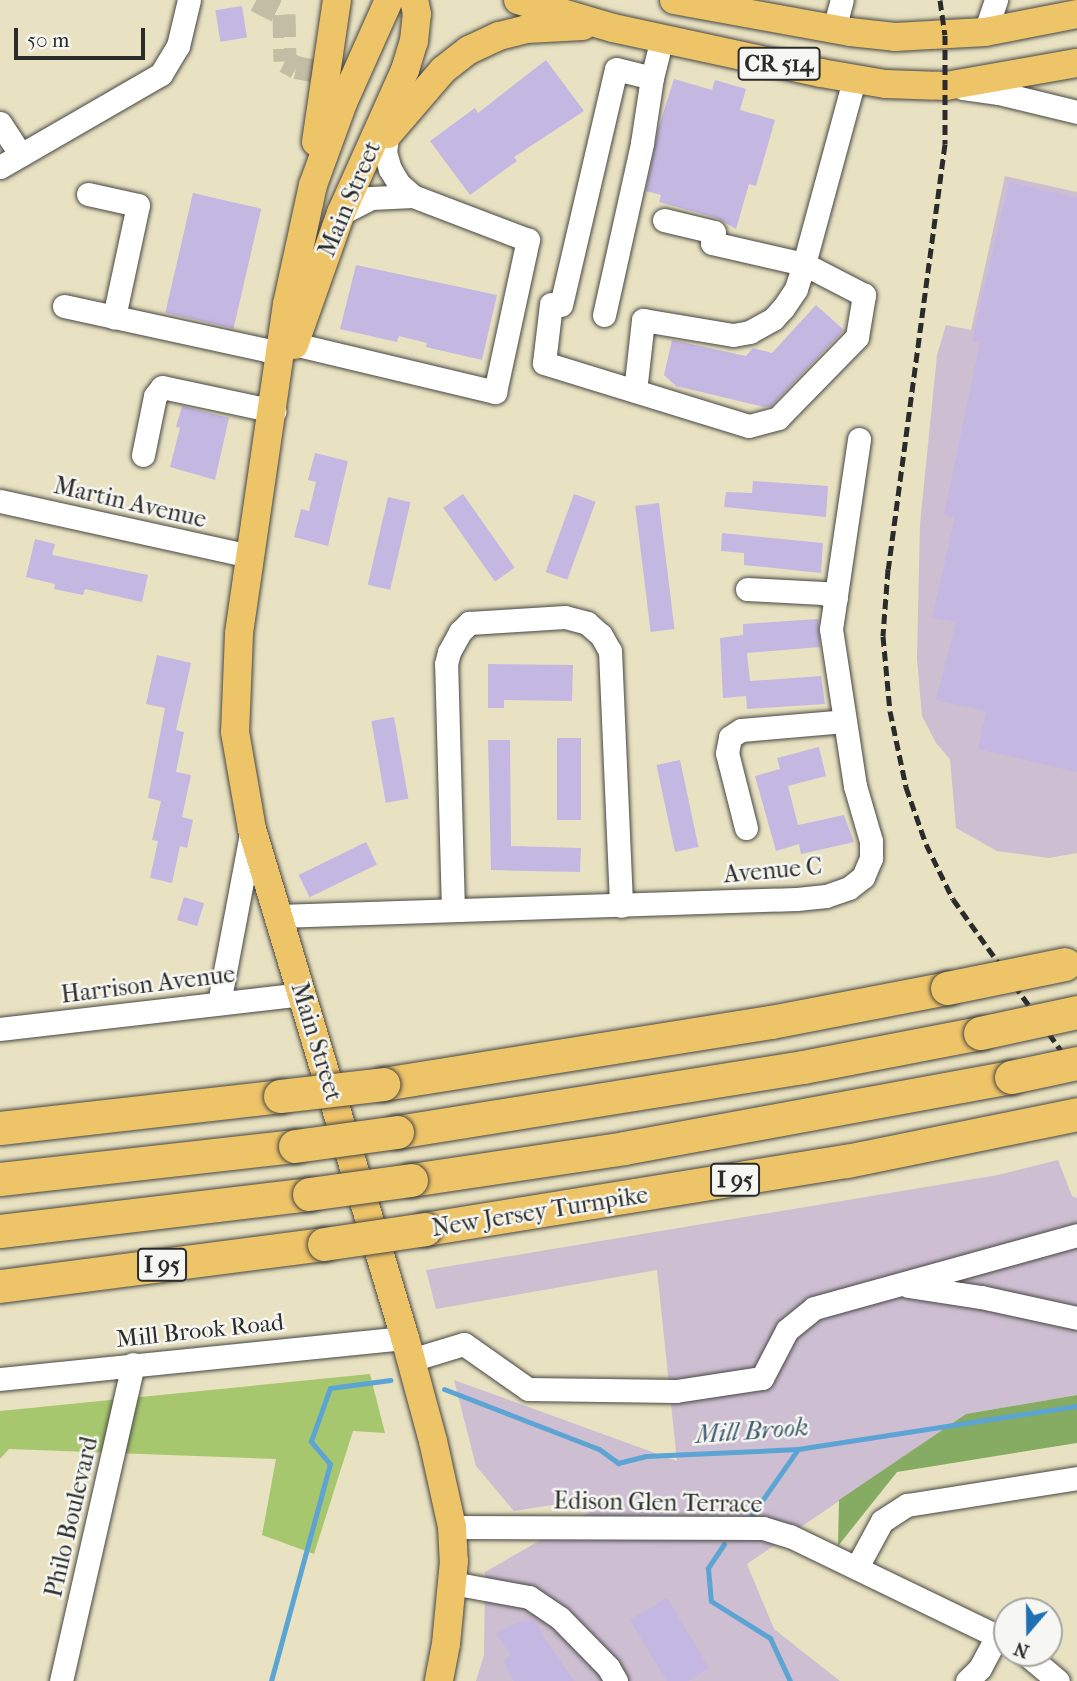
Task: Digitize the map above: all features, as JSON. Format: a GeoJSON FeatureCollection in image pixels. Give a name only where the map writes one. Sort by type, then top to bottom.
{"type":"FeatureCollection","features":[{"type":"Feature","properties":{"kind":"highway"},"geometry":{"type":"LineString","coordinates":[[0,1128],[383,1084],[758,1025],[1071,963]]}},
{"type":"Feature","properties":{"kind":"highway"},"geometry":{"type":"LineString","coordinates":[[0,1180],[397,1132],[803,1067],[1077,1012]]}},
{"type":"Feature","properties":{"kind":"highway","name":"New Jersey Turnpike"},"geometry":{"type":"LineString","coordinates":[[0,1231],[309,1194],[624,1148],[1077,1063]]}},
{"type":"Feature","properties":{"kind":"highway","name":"New Jersey Turnpike"},"geometry":{"type":"LineString","coordinates":[[0,1286],[425,1229],[847,1161],[1077,1114]]}},
{"type":"Feature","properties":{"kind":"main road"},"geometry":{"type":"LineString","coordinates":[[313,185],[317,132],[337,18],[337,0]]}},
{"type":"Feature","properties":{"kind":"main road","name":"Main Street"},"geometry":{"type":"LineString","coordinates":[[288,350],[287,304],[313,185],[344,103],[389,0]]}},
{"type":"Feature","properties":{"kind":"main road","name":"Main Street"},"geometry":{"type":"LineString","coordinates":[[414,0],[417,14],[414,41],[405,70],[341,212],[288,350],[275,405],[250,556],[237,659],[235,732],[252,829],[408,1349],[433,1441],[452,1527],[452,1583],[439,1681]]}},
{"type":"Feature","properties":{"kind":"main road","name":"CR 514"},"geometry":{"type":"LineString","coordinates":[[518,0],[613,28],[854,80],[947,86],[1077,63]]}},
{"type":"Feature","properties":{"kind":"main road","name":"CR 514"},"geometry":{"type":"LineString","coordinates":[[674,0],[834,29],[895,37],[985,32],[1077,14]]}},
{"type":"Feature","properties":{"kind":"main road"},"geometry":{"type":"LineString","coordinates":[[720,0],[760,15]]}},
{"type":"Feature","properties":{"kind":"main road"},"geometry":{"type":"LineString","coordinates":[[359,173],[443,70],[479,46],[527,29],[561,26],[613,28]]}},
{"type":"Feature","properties":{"kind":"street"},"geometry":{"type":"LineString","coordinates":[[0,167],[162,74],[178,46],[189,0]]}},
{"type":"Feature","properties":{"kind":"street"},"geometry":{"type":"LineString","coordinates":[[834,29],[842,0]]}},
{"type":"Feature","properties":{"kind":"street"},"geometry":{"type":"LineString","coordinates":[[985,32],[996,0]]}},
{"type":"Feature","properties":{"kind":"street"},"geometry":{"type":"LineString","coordinates":[[1070,0],[1077,3]]}},
{"type":"Feature","properties":{"kind":"street"},"geometry":{"type":"LineString","coordinates":[[604,315],[662,38]]}},
{"type":"Feature","properties":{"kind":"street"},"geometry":{"type":"LineString","coordinates":[[652,78],[616,69],[556,304],[544,363],[749,426],[778,418],[857,337],[864,295],[804,264],[712,243],[714,232],[664,220]]}},
{"type":"Feature","properties":{"kind":"street"},"geometry":{"type":"LineString","coordinates":[[635,391],[643,320],[733,335],[750,332],[774,319],[783,308],[796,289],[804,264],[854,80]]}},
{"type":"Feature","properties":{"kind":"street"},"geometry":{"type":"LineString","coordinates":[[947,86],[999,93],[1077,112]]}},
{"type":"Feature","properties":{"kind":"street"},"geometry":{"type":"LineString","coordinates":[[0,123],[21,155]]}},
{"type":"Feature","properties":{"kind":"street"},"geometry":{"type":"LineString","coordinates":[[64,306],[266,350],[288,350],[495,392],[528,240],[412,196],[399,184],[390,169],[385,152],[387,136]]}},
{"type":"Feature","properties":{"kind":"street"},"geometry":{"type":"LineString","coordinates":[[88,194],[138,205],[114,317]]}},
{"type":"Feature","properties":{"kind":"street"},"geometry":{"type":"LineString","coordinates":[[341,212],[371,198],[412,196]]}},
{"type":"Feature","properties":{"kind":"street"},"geometry":{"type":"LineString","coordinates":[[143,454],[155,396],[162,387],[275,405]]}},
{"type":"Feature","properties":{"kind":"street","name":"Avenue C"},"geometry":{"type":"LineString","coordinates":[[278,916],[621,906],[827,896],[849,888],[863,877],[871,858],[871,841],[855,786],[831,629],[859,439]]}},
{"type":"Feature","properties":{"kind":"street","name":"Martin Avenue"},"geometry":{"type":"LineString","coordinates":[[0,501],[250,556]]}},
{"type":"Feature","properties":{"kind":"street"},"geometry":{"type":"LineString","coordinates":[[747,589],[823,593],[836,598]]}},
{"type":"Feature","properties":{"kind":"street"},"geometry":{"type":"LineString","coordinates":[[453,910],[446,663],[449,652],[468,623],[565,617],[587,623],[601,635],[610,651],[621,906]]}},
{"type":"Feature","properties":{"kind":"street"},"geometry":{"type":"LineString","coordinates":[[746,828],[727,753],[730,737],[741,730],[845,721]]}},
{"type":"Feature","properties":{"kind":"street"},"geometry":{"type":"LineString","coordinates":[[219,1003],[252,829]]}},
{"type":"Feature","properties":{"kind":"street","name":"Harrison Avenue"},"geometry":{"type":"LineString","coordinates":[[0,1029],[302,994]]}},
{"type":"Feature","properties":{"kind":"street"},"geometry":{"type":"LineString","coordinates":[[898,1285],[1077,1235]]}},
{"type":"Feature","properties":{"kind":"street"},"geometry":{"type":"LineString","coordinates":[[898,1285],[981,1297],[1077,1318]]}},
{"type":"Feature","properties":{"kind":"street","name":"Mill Brook Road"},"geometry":{"type":"LineString","coordinates":[[0,1378],[133,1364],[464,1344],[528,1389],[676,1391],[762,1378],[787,1330],[800,1318],[829,1302],[898,1285]]}},
{"type":"Feature","properties":{"kind":"street","name":"Philo Boulevard"},"geometry":{"type":"LineString","coordinates":[[61,1681],[133,1364]]}},
{"type":"Feature","properties":{"kind":"street"},"geometry":{"type":"LineString","coordinates":[[856,1567],[882,1521],[906,1505],[1077,1478]]}},
{"type":"Feature","properties":{"kind":"street","name":"Edison Glen Terrace"},"geometry":{"type":"LineString","coordinates":[[452,1527],[763,1528],[790,1535],[993,1634]]}},
{"type":"Feature","properties":{"kind":"street"},"geometry":{"type":"LineString","coordinates":[[452,1583],[529,1597],[561,1618],[608,1667],[616,1681]]}},
{"type":"Feature","properties":{"kind":"street"},"geometry":{"type":"LineString","coordinates":[[967,1681],[993,1650]]}},
{"type":"Feature","properties":{"kind":"street"},"geometry":{"type":"LineString","coordinates":[[1042,1667],[1058,1681]]}},
{"type":"Feature","properties":{"kind":"shaded area"},"geometry":{"type":"Polygon","coordinates":[[[1005,176],[1077,192],[1077,853],[1049,858],[997,851],[956,828],[950,759],[936,743],[922,716],[917,659],[920,524],[937,355],[946,325],[971,330],[1005,176]]]}},
{"type":"Feature","properties":{"kind":"shaded area"},"geometry":{"type":"Polygon","coordinates":[[[1058,1160],[1072,1196],[1077,1198],[1077,1395],[966,1414],[747,1564],[774,1629],[840,1681],[476,1681],[484,1655],[485,1572],[621,1494],[514,1511],[476,1466],[454,1380],[677,1461],[657,1270],[436,1309],[426,1270],[998,1175],[1058,1160]]]}},
{"type":"Feature","properties":{"kind":"green space"},"geometry":{"type":"Polygon","coordinates":[[[370,1374],[385,1433],[353,1431],[314,1554],[262,1535],[276,1459],[9,1449],[0,1459],[0,1411],[370,1374]]]}},
{"type":"Feature","properties":{"kind":"green space"},"geometry":{"type":"Polygon","coordinates":[[[1077,1395],[1077,1443],[897,1472],[838,1546],[839,1500],[966,1414],[1077,1395]]]}},
{"type":"Feature","properties":{"kind":"building"},"geometry":{"type":"Polygon","coordinates":[[[242,6],[247,38],[220,42],[215,10],[242,6]]]}},
{"type":"Feature","properties":{"kind":"building"},"geometry":{"type":"Polygon","coordinates":[[[546,60],[584,111],[514,157],[517,161],[470,195],[430,141],[475,108],[478,113],[546,60]]]}},
{"type":"Feature","properties":{"kind":"building"},"geometry":{"type":"Polygon","coordinates":[[[674,79],[712,90],[715,80],[746,89],[740,110],[775,120],[756,186],[749,184],[736,229],[717,218],[659,202],[661,195],[646,191],[658,130],[674,79]]]}},
{"type":"Feature","properties":{"kind":"building"},"geometry":{"type":"Polygon","coordinates":[[[1009,182],[1077,198],[1077,772],[978,749],[986,711],[936,700],[956,622],[932,618],[955,517],[944,515],[980,342],[972,341],[1009,182]]]}},
{"type":"Feature","properties":{"kind":"building"},"geometry":{"type":"Polygon","coordinates":[[[193,193],[261,209],[234,329],[165,313],[193,193]]]}},
{"type":"Feature","properties":{"kind":"building"},"geometry":{"type":"Polygon","coordinates":[[[356,265],[497,295],[482,360],[426,347],[427,343],[399,336],[397,342],[340,329],[356,265]]]}},
{"type":"Feature","properties":{"kind":"building"},"geometry":{"type":"Polygon","coordinates":[[[816,305],[844,330],[771,406],[764,407],[676,386],[664,375],[672,340],[746,356],[753,348],[772,353],[816,305]]]}},
{"type":"Feature","properties":{"kind":"building"},"geometry":{"type":"Polygon","coordinates":[[[182,406],[229,418],[215,480],[170,467],[180,428],[176,427],[182,406]]]}},
{"type":"Feature","properties":{"kind":"building"},"geometry":{"type":"Polygon","coordinates":[[[315,453],[348,461],[328,546],[294,537],[301,509],[309,511],[316,482],[308,480],[315,453]]]}},
{"type":"Feature","properties":{"kind":"building"},"geometry":{"type":"Polygon","coordinates":[[[753,481],[828,486],[826,517],[724,507],[726,492],[752,493],[753,481]]]}},
{"type":"Feature","properties":{"kind":"building"},"geometry":{"type":"Polygon","coordinates":[[[463,494],[515,568],[495,581],[443,508],[463,494]]]}},
{"type":"Feature","properties":{"kind":"building"},"geometry":{"type":"Polygon","coordinates":[[[574,494],[596,502],[567,580],[546,572],[574,494]]]}},
{"type":"Feature","properties":{"kind":"building"},"geometry":{"type":"Polygon","coordinates":[[[388,497],[410,502],[390,590],[368,585],[388,497]]]}},
{"type":"Feature","properties":{"kind":"building"},"geometry":{"type":"Polygon","coordinates":[[[659,503],[674,629],[651,632],[635,506],[659,503]]]}},
{"type":"Feature","properties":{"kind":"building"},"geometry":{"type":"Polygon","coordinates":[[[722,533],[823,543],[821,573],[744,565],[744,553],[721,551],[722,533]]]}},
{"type":"Feature","properties":{"kind":"building"},"geometry":{"type":"Polygon","coordinates":[[[35,539],[55,544],[52,555],[148,575],[142,602],[85,589],[83,595],[54,589],[55,584],[26,577],[35,539]]]}},
{"type":"Feature","properties":{"kind":"building"},"geometry":{"type":"Polygon","coordinates":[[[818,619],[820,647],[747,653],[750,681],[821,676],[825,704],[747,709],[746,696],[723,698],[720,638],[743,635],[743,624],[818,619]]]}},
{"type":"Feature","properties":{"kind":"building"},"geometry":{"type":"Polygon","coordinates":[[[157,655],[191,663],[176,730],[184,732],[176,772],[191,775],[182,817],[193,820],[187,848],[180,846],[172,883],[150,878],[158,841],[152,840],[161,801],[148,798],[165,708],[146,704],[157,655]]]}},
{"type":"Feature","properties":{"kind":"building"},"geometry":{"type":"Polygon","coordinates":[[[488,664],[573,665],[572,701],[504,700],[504,708],[488,708],[488,664]]]}},
{"type":"Feature","properties":{"kind":"building"},"geometry":{"type":"Polygon","coordinates":[[[394,717],[408,799],[386,803],[371,721],[394,717]]]}},
{"type":"Feature","properties":{"kind":"building"},"geometry":{"type":"Polygon","coordinates":[[[557,738],[581,738],[581,820],[557,820],[557,738]]]}},
{"type":"Feature","properties":{"kind":"building"},"geometry":{"type":"Polygon","coordinates":[[[488,740],[510,740],[511,846],[581,848],[580,872],[491,870],[488,740]]]}},
{"type":"Feature","properties":{"kind":"building"},"geometry":{"type":"Polygon","coordinates":[[[819,747],[826,776],[788,786],[798,825],[844,815],[854,842],[801,854],[799,844],[776,851],[755,776],[780,769],[777,758],[819,747]]]}},
{"type":"Feature","properties":{"kind":"building"},"geometry":{"type":"Polygon","coordinates":[[[680,760],[699,847],[675,852],[657,765],[680,760]]]}},
{"type":"Feature","properties":{"kind":"building"},"geometry":{"type":"Polygon","coordinates":[[[366,842],[377,864],[310,897],[299,875],[366,842]]]}},
{"type":"Feature","properties":{"kind":"building"},"geometry":{"type":"Polygon","coordinates":[[[184,897],[204,903],[197,926],[177,920],[184,897]]]}},
{"type":"Feature","properties":{"kind":"building"},"geometry":{"type":"Polygon","coordinates":[[[667,1598],[709,1668],[688,1681],[667,1681],[630,1620],[667,1598]]]}},
{"type":"Feature","properties":{"kind":"building"},"geometry":{"type":"Polygon","coordinates":[[[534,1620],[574,1681],[514,1681],[504,1661],[511,1655],[496,1634],[515,1623],[534,1620]]]}},
{"type":"Feature","properties":{"kind":"waterway","name":"Mill Brook"},"geometry":{"type":"LineString","coordinates":[[271,1681],[330,1464],[311,1441],[330,1388],[390,1380]]}},
{"type":"Feature","properties":{"kind":"waterway","name":"Mill Brook"},"geometry":{"type":"LineString","coordinates":[[444,1389],[599,1449],[618,1463],[646,1456],[798,1449],[1077,1406]]}},
{"type":"Feature","properties":{"kind":"waterway"},"geometry":{"type":"LineString","coordinates":[[752,1515],[798,1449]]}},
{"type":"Feature","properties":{"kind":"waterway"},"geometry":{"type":"LineString","coordinates":[[724,1544],[708,1568],[711,1601],[770,1638],[790,1681]]}},
{"type":"Feature","properties":{"kind":"tunnel"},"geometry":{"type":"LineString","coordinates":[[256,0],[284,14],[285,61],[296,67],[328,73]]}},
{"type":"Feature","properties":{"kind":"railway"},"geometry":{"type":"LineString","coordinates":[[940,0],[945,35],[945,144],[888,569],[883,636],[890,711],[906,787],[926,844],[953,899],[1077,1073]]}}]}
